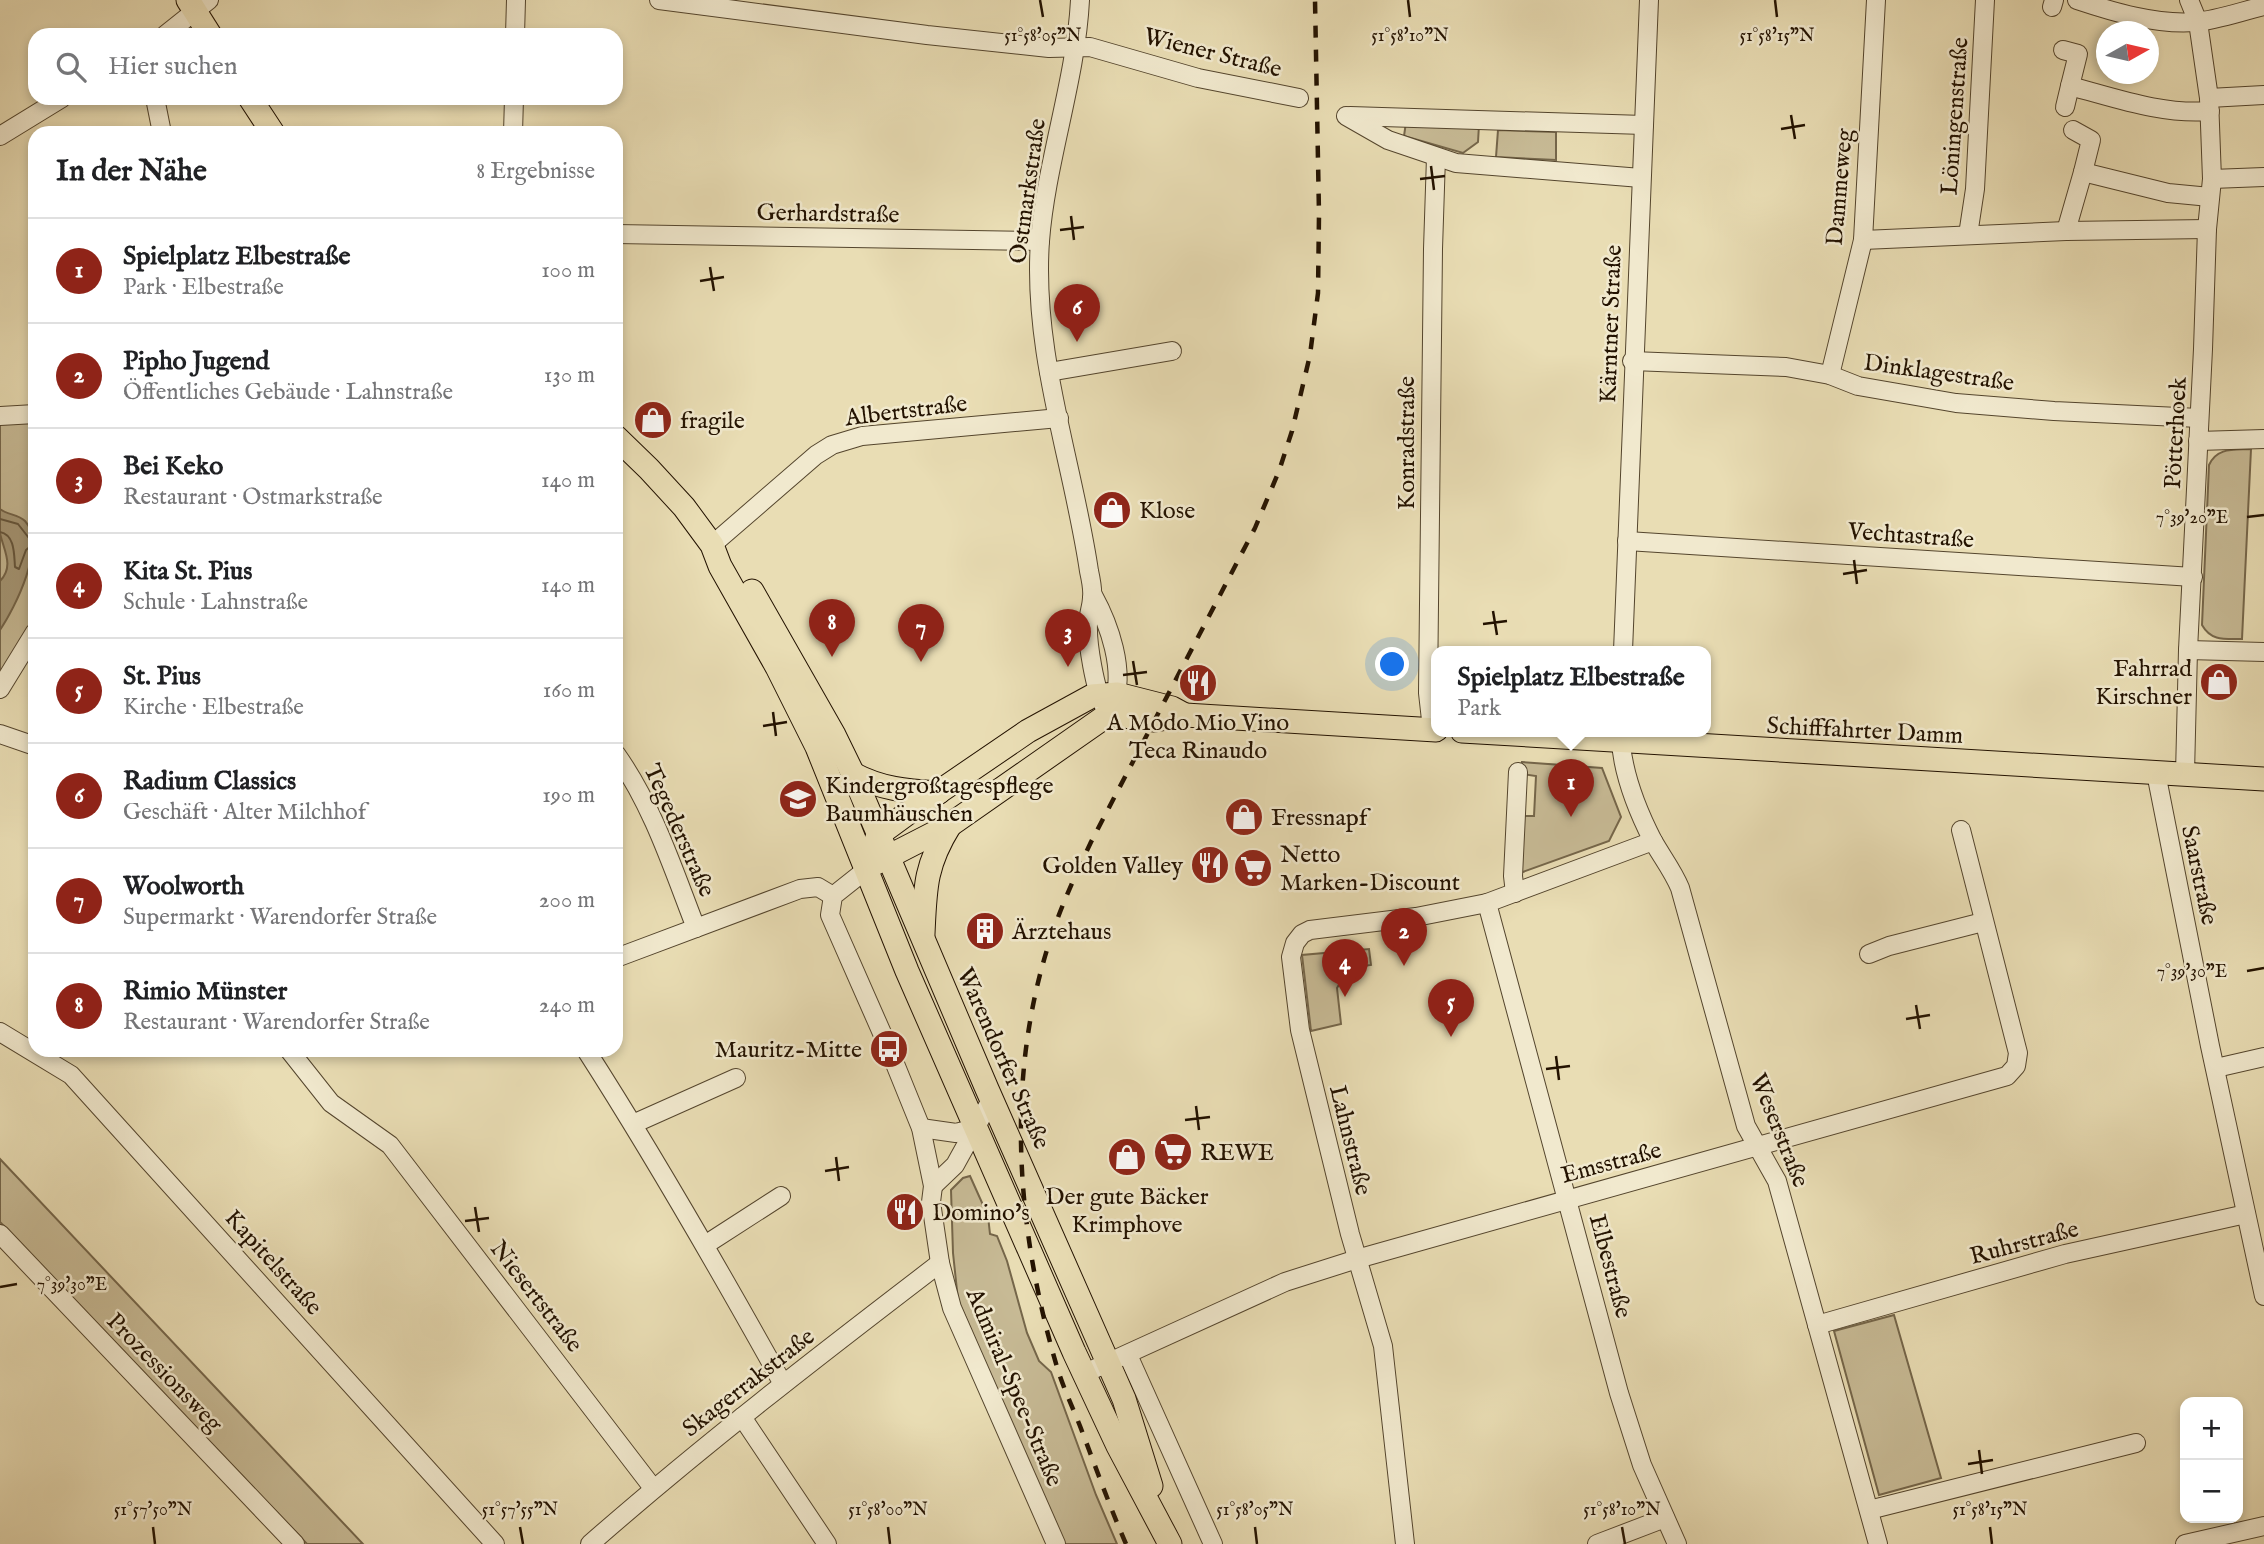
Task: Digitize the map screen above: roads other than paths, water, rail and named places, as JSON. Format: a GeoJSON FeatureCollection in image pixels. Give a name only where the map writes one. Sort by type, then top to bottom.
{"type":"FeatureCollection","features":[{"type":"Feature","properties":{"kind":"main road"},"geometry":{"type":"LineString","coordinates":[[198,4],[207,28]]}},
{"type":"Feature","properties":{"kind":"main road"},"geometry":{"type":"LineString","coordinates":[[255,105],[268,126]]}},
{"type":"Feature","properties":{"kind":"main road","name":"Warendorfer Straße"},"geometry":{"type":"LineString","coordinates":[[623,444],[684,508],[712,545],[720,566],[777,667],[817,747],[907,971],[1083,1374],[1169,1542]]}},
{"type":"Feature","properties":{"kind":"main road","name":"Warendorfer Straße"},"geometry":{"type":"LineString","coordinates":[[712,545],[732,559],[774,627],[853,774],[992,1098],[1118,1359],[1124,1399],[1169,1542]]}},
{"type":"Feature","properties":{"kind":"main road"},"geometry":{"type":"LineString","coordinates":[[922,937],[928,870],[950,825],[1108,701]]}},
{"type":"Feature","properties":{"kind":"main road"},"geometry":{"type":"LineString","coordinates":[[867,869],[882,845],[938,793],[1028,731],[1076,703],[1108,701],[1172,708],[1185,715],[1431,729]]}},
{"type":"Feature","properties":{"kind":"main road","name":"Schifffahrter Damm"},"geometry":{"type":"LineString","coordinates":[[1634,737],[2264,779]]}},
{"type":"Feature","properties":{"kind":"main road"},"geometry":{"type":"LineString","coordinates":[[853,774],[871,784],[891,790],[938,793]]}},
{"type":"Feature","properties":{"kind":"main road"},"geometry":{"type":"LineString","coordinates":[[882,845],[950,825]]}},
{"type":"Feature","properties":{"kind":"street"},"geometry":{"type":"LineString","coordinates":[[516,0],[516,28]]}},
{"type":"Feature","properties":{"kind":"street","name":"Wiener Straße"},"geometry":{"type":"LineString","coordinates":[[659,0],[712,4],[927,36],[1049,48],[1103,49],[1198,78],[1299,98]]}},
{"type":"Feature","properties":{"kind":"street","name":"Ostmarkstraße"},"geometry":{"type":"LineString","coordinates":[[1080,0],[1040,241],[1039,307],[1049,372],[1086,546],[1093,595],[1088,624],[1108,701]]}},
{"type":"Feature","properties":{"kind":"street","name":"Kärntner Straße"},"geometry":{"type":"LineString","coordinates":[[1623,646],[1648,0]]}},
{"type":"Feature","properties":{"kind":"street","name":"Dammeweg"},"geometry":{"type":"LineString","coordinates":[[1830,375],[1863,240],[1876,0]]}},
{"type":"Feature","properties":{"kind":"street","name":"Löningenstraße"},"geometry":{"type":"LineString","coordinates":[[1968,235],[1975,189],[1985,0]]}},
{"type":"Feature","properties":{"kind":"street"},"geometry":{"type":"LineString","coordinates":[[2077,0],[2110,11],[2177,23],[2198,22],[2264,6]]}},
{"type":"Feature","properties":{"kind":"street","name":"Pötterhoek"},"geometry":{"type":"LineString","coordinates":[[2185,774],[2188,650],[2211,188],[2209,104],[2198,22],[2189,0]]}},
{"type":"Feature","properties":{"kind":"street"},"geometry":{"type":"LineString","coordinates":[[172,28],[198,4]]}},
{"type":"Feature","properties":{"kind":"street"},"geometry":{"type":"LineString","coordinates":[[2063,50],[2078,54],[2065,107]]}},
{"type":"Feature","properties":{"kind":"street"},"geometry":{"type":"LineString","coordinates":[[2070,86],[2167,111],[2264,95]]}},
{"type":"Feature","properties":{"kind":"street"},"geometry":{"type":"LineString","coordinates":[[0,136],[51,105]]}},
{"type":"Feature","properties":{"kind":"street"},"geometry":{"type":"LineString","coordinates":[[156,105],[161,126]]}},
{"type":"Feature","properties":{"kind":"street"},"geometry":{"type":"LineString","coordinates":[[513,126],[514,105]]}},
{"type":"Feature","properties":{"kind":"street"},"geometry":{"type":"LineString","coordinates":[[1641,178],[1456,163],[1388,140],[1346,116],[1644,125]]}},
{"type":"Feature","properties":{"kind":"street"},"geometry":{"type":"LineString","coordinates":[[2066,230],[2091,140],[2073,130]]}},
{"type":"Feature","properties":{"kind":"street","name":"Konradstraße"},"geometry":{"type":"LineString","coordinates":[[1431,711],[1428,693],[1433,200],[1436,157]]}},
{"type":"Feature","properties":{"kind":"street"},"geometry":{"type":"LineString","coordinates":[[2083,172],[2168,194],[2264,177]]}},
{"type":"Feature","properties":{"kind":"street"},"geometry":{"type":"LineString","coordinates":[[1863,240],[2066,230],[2207,229]]}},
{"type":"Feature","properties":{"kind":"street","name":"Gerhardstraße"},"geometry":{"type":"LineString","coordinates":[[623,233],[1040,241]]}},
{"type":"Feature","properties":{"kind":"street"},"geometry":{"type":"LineString","coordinates":[[1049,372],[1172,351]]}},
{"type":"Feature","properties":{"kind":"street","name":"Dinklagestraße"},"geometry":{"type":"LineString","coordinates":[[1633,361],[1786,367],[1830,375],[1858,386],[1956,403],[2199,418]]}},
{"type":"Feature","properties":{"kind":"street"},"geometry":{"type":"LineString","coordinates":[[0,416],[28,414]]}},
{"type":"Feature","properties":{"kind":"street","name":"Albertstraße"},"geometry":{"type":"LineString","coordinates":[[712,545],[816,455],[832,445],[862,436],[1059,418]]}},
{"type":"Feature","properties":{"kind":"street"},"geometry":{"type":"LineString","coordinates":[[2198,441],[2264,439]]}},
{"type":"Feature","properties":{"kind":"street","name":"Vechtastraße"},"geometry":{"type":"LineString","coordinates":[[1627,541],[2193,577]]}},
{"type":"Feature","properties":{"kind":"street"},"geometry":{"type":"LineString","coordinates":[[0,690],[28,644]]}},
{"type":"Feature","properties":{"kind":"street"},"geometry":{"type":"LineString","coordinates":[[2188,650],[2264,652]]}},
{"type":"Feature","properties":{"kind":"street"},"geometry":{"type":"LineString","coordinates":[[0,734],[28,744]]}},
{"type":"Feature","properties":{"kind":"street","name":"Weserstraße"},"geometry":{"type":"LineString","coordinates":[[1620,737],[1628,780],[1653,841],[1680,888],[1746,1126],[1777,1181],[1878,1544]]}},
{"type":"Feature","properties":{"kind":"street","name":"Tegederstraße"},"geometry":{"type":"LineString","coordinates":[[623,764],[655,824],[695,928]]}},
{"type":"Feature","properties":{"kind":"street"},"geometry":{"type":"LineString","coordinates":[[1515,893],[1513,876],[1518,772]]}},
{"type":"Feature","properties":{"kind":"street","name":"Saarstraße"},"geometry":{"type":"LineString","coordinates":[[2156,773],[2264,1296]]}},
{"type":"Feature","properties":{"kind":"street","name":"Emsstraße"},"geometry":{"type":"LineString","coordinates":[[1083,1374],[1285,1282],[1357,1259],[2007,1076],[2016,1066],[2018,1053],[1961,830]]}},
{"type":"Feature","properties":{"kind":"street"},"geometry":{"type":"LineString","coordinates":[[1486,903],[1653,841]]}},
{"type":"Feature","properties":{"kind":"street"},"geometry":{"type":"LineString","coordinates":[[867,869],[833,895],[830,915],[890,1049],[921,1128],[933,1186]]}},
{"type":"Feature","properties":{"kind":"street","name":"Tegederstraße"},"geometry":{"type":"LineString","coordinates":[[623,955],[800,889],[818,887],[833,895]]}},
{"type":"Feature","properties":{"kind":"street","name":"Elbestraße"},"geometry":{"type":"LineString","coordinates":[[1486,903],[1619,1393],[1642,1465],[1677,1544]]}},
{"type":"Feature","properties":{"kind":"street","name":"Lahnstraße"},"geometry":{"type":"LineString","coordinates":[[1405,1544],[1383,1346],[1357,1259],[1300,1030],[1292,957],[1294,943],[1301,934],[1310,930],[1405,919],[1486,903]]}},
{"type":"Feature","properties":{"kind":"street"},"geometry":{"type":"LineString","coordinates":[[1869,954],[1889,946],[1983,922]]}},
{"type":"Feature","properties":{"kind":"street","name":"Kapitelstraße"},"geometry":{"type":"LineString","coordinates":[[0,1032],[28,1049]]}},
{"type":"Feature","properties":{"kind":"street","name":"Kapitelstraße"},"geometry":{"type":"LineString","coordinates":[[40,1057],[71,1076],[495,1544]]}},
{"type":"Feature","properties":{"kind":"street","name":"Niesertstraße"},"geometry":{"type":"LineString","coordinates":[[295,1057],[331,1103],[390,1145],[653,1488]]}},
{"type":"Feature","properties":{"kind":"street"},"geometry":{"type":"LineString","coordinates":[[591,1057],[634,1124],[783,1384]]}},
{"type":"Feature","properties":{"kind":"street"},"geometry":{"type":"LineString","coordinates":[[2216,1068],[2264,1057]]}},
{"type":"Feature","properties":{"kind":"street"},"geometry":{"type":"LineString","coordinates":[[634,1124],[736,1078]]}},
{"type":"Feature","properties":{"kind":"street"},"geometry":{"type":"LineString","coordinates":[[933,1186],[956,1164],[992,1098]]}},
{"type":"Feature","properties":{"kind":"street"},"geometry":{"type":"LineString","coordinates":[[921,1128],[956,1133],[975,1128]]}},
{"type":"Feature","properties":{"kind":"street","name":"Admiral-Spee-Straße"},"geometry":{"type":"LineString","coordinates":[[933,1186],[931,1202],[944,1286],[959,1326],[1056,1544]]}},
{"type":"Feature","properties":{"kind":"street"},"geometry":{"type":"LineString","coordinates":[[705,1245],[781,1196]]}},
{"type":"Feature","properties":{"kind":"street","name":"Ruhrstraße"},"geometry":{"type":"LineString","coordinates":[[1817,1325],[2065,1254],[2246,1214]]}},
{"type":"Feature","properties":{"kind":"street","name":"Prozessionsweg"},"geometry":{"type":"LineString","coordinates":[[0,1234],[295,1544]]}},
{"type":"Feature","properties":{"kind":"street","name":"Skagerrakstraße"},"geometry":{"type":"LineString","coordinates":[[590,1544],[653,1488],[940,1263]]}},
{"type":"Feature","properties":{"kind":"street","name":"Warendorfer Straße"},"geometry":{"type":"LineString","coordinates":[[1118,1359],[1213,1544]]}},
{"type":"Feature","properties":{"kind":"street"},"geometry":{"type":"LineString","coordinates":[[742,1417],[827,1544]]}},
{"type":"Feature","properties":{"kind":"street"},"geometry":{"type":"LineString","coordinates":[[1869,1510],[2136,1443]]}},
{"type":"Feature","properties":{"kind":"street"},"geometry":{"type":"LineString","coordinates":[[1597,1544],[1665,1518]]}},
{"type":"Feature","properties":{"kind":"street"},"geometry":{"type":"LineString","coordinates":[[2185,1544],[2264,1526]]}},
{"type":"Feature","properties":{"kind":"water"},"geometry":{"type":"Polygon","coordinates":[[[0,509],[19,517],[28,526],[28,570],[20,592],[0,630],[0,581],[7,569],[7,563],[0,533],[0,509]]]}},
{"type":"Feature","properties":{"kind":"railway"},"geometry":{"type":"LineString","coordinates":[[1126,1544],[1059,1374],[1032,1261],[1021,1154],[1026,1046],[1050,940],[1069,890],[1091,842],[1255,528],[1279,471],[1292,431],[1310,355],[1318,293],[1315,0]]}},
{"type":"Feature","properties":{"kind":"place","name":"Radium Classics"},"geometry":{"type":"Point","coordinates":[1077,342]}},
{"type":"Feature","properties":{"kind":"place","name":"fragile"},"geometry":{"type":"Point","coordinates":[653,420]}},
{"type":"Feature","properties":{"kind":"place","name":"Klose"},"geometry":{"type":"Point","coordinates":[1112,510]}},
{"type":"Feature","properties":{"kind":"place","name":"Rimio Münster"},"geometry":{"type":"Point","coordinates":[832,657]}},
{"type":"Feature","properties":{"kind":"place","name":"Woolworth"},"geometry":{"type":"Point","coordinates":[921,662]}},
{"type":"Feature","properties":{"kind":"place","name":"Bei Keko"},"geometry":{"type":"Point","coordinates":[1068,667]}},
{"type":"Feature","properties":{"kind":"place","name":"Fahrrad Kirschner"},"geometry":{"type":"Point","coordinates":[2219,682]}},
{"type":"Feature","properties":{"kind":"place","name":"A Modo Mio Vino Teca Rinaudo"},"geometry":{"type":"Point","coordinates":[1198,683]}},
{"type":"Feature","properties":{"kind":"place","name":"Kindergroßtagespflege Baumhäuschen"},"geometry":{"type":"Point","coordinates":[798,799]}},
{"type":"Feature","properties":{"kind":"place","name":"Fressnapf"},"geometry":{"type":"Point","coordinates":[1244,817]}},
{"type":"Feature","properties":{"kind":"place","name":"Spielplatz Elbestraße"},"geometry":{"type":"Point","coordinates":[1571,817]}},
{"type":"Feature","properties":{"kind":"place","name":"Golden Valley"},"geometry":{"type":"Point","coordinates":[1210,865]}},
{"type":"Feature","properties":{"kind":"place","name":"Netto Marken-Discount"},"geometry":{"type":"Point","coordinates":[1253,868]}},
{"type":"Feature","properties":{"kind":"place","name":"Ärztehaus"},"geometry":{"type":"Point","coordinates":[985,931]}},
{"type":"Feature","properties":{"kind":"place","name":"Pipho Jugend"},"geometry":{"type":"Point","coordinates":[1404,966]}},
{"type":"Feature","properties":{"kind":"place","name":"Kita St. Pius"},"geometry":{"type":"Point","coordinates":[1345,997]}},
{"type":"Feature","properties":{"kind":"place","name":"St. Pius"},"geometry":{"type":"Point","coordinates":[1451,1037]}},
{"type":"Feature","properties":{"kind":"place","name":"Mauritz-Mitte"},"geometry":{"type":"Point","coordinates":[889,1049]}},
{"type":"Feature","properties":{"kind":"place","name":"REWE"},"geometry":{"type":"Point","coordinates":[1173,1152]}},
{"type":"Feature","properties":{"kind":"place","name":"Der gute Bäcker Krimphove"},"geometry":{"type":"Point","coordinates":[1127,1157]}},
{"type":"Feature","properties":{"kind":"place","name":"Domino's"},"geometry":{"type":"Point","coordinates":[905,1212]}}]}
